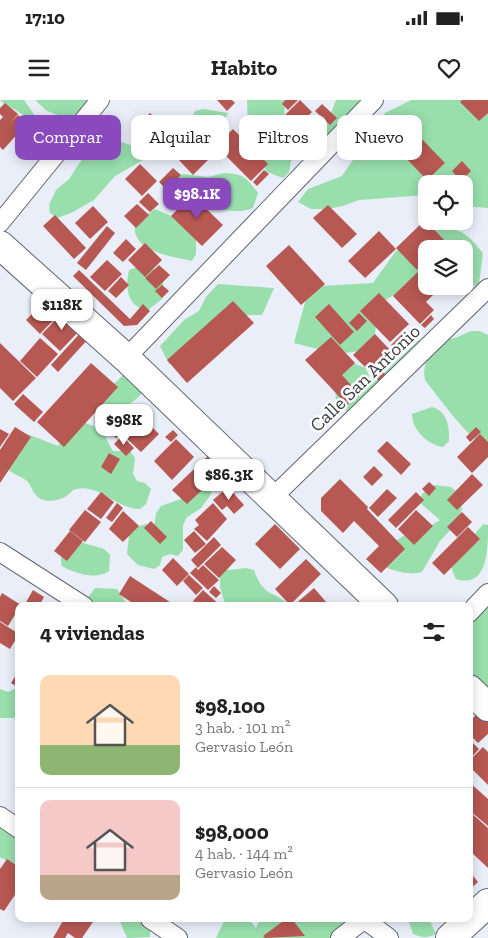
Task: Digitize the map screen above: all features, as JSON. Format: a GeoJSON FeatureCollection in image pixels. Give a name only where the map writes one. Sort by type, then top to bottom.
{"type":"FeatureCollection","features":[{"type":"Feature","properties":{"kind":"main road"},"geometry":{"type":"LineString","coordinates":[[0,245],[126,358],[380,602]]}},
{"type":"Feature","properties":{"kind":"main road"},"geometry":{"type":"LineString","coordinates":[[473,693],[488,707]]}},
{"type":"Feature","properties":{"kind":"main road"},"geometry":{"type":"LineString","coordinates":[[473,917],[488,903]]}},
{"type":"Feature","properties":{"kind":"main road"},"geometry":{"type":"LineString","coordinates":[[450,938],[467,922]]}},
{"type":"Feature","properties":{"kind":"street"},"geometry":{"type":"LineString","coordinates":[[0,223],[100,100]]}},
{"type":"Feature","properties":{"kind":"street"},"geometry":{"type":"LineString","coordinates":[[126,358],[374,100]]}},
{"type":"Feature","properties":{"kind":"street","name":"Calle San Antonio"},"geometry":{"type":"LineString","coordinates":[[272,498],[488,288]]}},
{"type":"Feature","properties":{"kind":"street"},"geometry":{"type":"LineString","coordinates":[[1,553],[78,602]]}},
{"type":"Feature","properties":{"kind":"street"},"geometry":{"type":"LineString","coordinates":[[473,609],[488,593]]}},
{"type":"Feature","properties":{"kind":"street"},"geometry":{"type":"LineString","coordinates":[[0,816],[15,826]]}},
{"type":"Feature","properties":{"kind":"street"},"geometry":{"type":"LineString","coordinates":[[154,922],[178,938]]}},
{"type":"Feature","properties":{"kind":"street"},"geometry":{"type":"LineString","coordinates":[[340,938],[361,922]]}},
{"type":"Feature","properties":{"kind":"street"},"geometry":{"type":"LineString","coordinates":[[369,922],[389,938]]}},
{"type":"Feature","properties":{"kind":"green space"},"geometry":{"type":"Polygon","coordinates":[[[0,100],[24,100],[34,115],[24,115],[0,100]]]}},
{"type":"Feature","properties":{"kind":"green space"},"geometry":{"type":"Polygon","coordinates":[[[35,100],[94,100],[86,115],[57,115],[47,111],[35,100]]]}},
{"type":"Feature","properties":{"kind":"green space"},"geometry":{"type":"Polygon","coordinates":[[[247,100],[284,100],[285,115],[248,115],[247,100]]]}},
{"type":"Feature","properties":{"kind":"green space"},"geometry":{"type":"Polygon","coordinates":[[[336,100],[367,100],[363,115],[337,115],[337,142],[327,142],[327,123],[336,100]]]}},
{"type":"Feature","properties":{"kind":"green space"},"geometry":{"type":"Polygon","coordinates":[[[411,100],[488,100],[488,208],[473,207],[473,175],[418,175],[418,196],[359,200],[327,209],[311,209],[298,202],[308,189],[342,176],[353,160],[422,160],[422,115],[384,115],[411,100]]]}},
{"type":"Feature","properties":{"kind":"green space"},"geometry":{"type":"Polygon","coordinates":[[[203,109],[228,113],[227,115],[193,115],[195,111],[203,109]]]}},
{"type":"Feature","properties":{"kind":"green space"},"geometry":{"type":"Polygon","coordinates":[[[121,141],[131,146],[131,160],[143,160],[115,176],[94,200],[71,213],[57,218],[50,213],[49,205],[56,190],[69,179],[82,160],[121,160],[121,141]]]}},
{"type":"Feature","properties":{"kind":"green space"},"geometry":{"type":"Polygon","coordinates":[[[262,160],[291,160],[289,172],[283,178],[267,172],[262,160]]]}},
{"type":"Feature","properties":{"kind":"green space"},"geometry":{"type":"Polygon","coordinates":[[[224,173],[244,177],[250,183],[258,193],[253,208],[244,211],[234,211],[213,207],[184,193],[177,187],[176,178],[183,174],[208,177],[224,173]]]}},
{"type":"Feature","properties":{"kind":"green space"},"geometry":{"type":"Polygon","coordinates":[[[155,209],[178,219],[196,237],[196,254],[192,261],[154,251],[139,241],[135,233],[135,224],[155,209]]]}},
{"type":"Feature","properties":{"kind":"green space"},"geometry":{"type":"Polygon","coordinates":[[[436,230],[456,230],[472,240],[418,240],[418,290],[402,291],[387,299],[377,313],[374,345],[364,350],[344,353],[325,351],[294,343],[307,295],[321,286],[373,283],[396,251],[436,230]]]}},
{"type":"Feature","properties":{"kind":"green space"},"geometry":{"type":"Polygon","coordinates":[[[473,241],[483,253],[479,284],[473,286],[473,241]]]}},
{"type":"Feature","properties":{"kind":"green space"},"geometry":{"type":"Polygon","coordinates":[[[145,264],[162,274],[164,292],[162,299],[148,310],[141,308],[132,301],[129,296],[127,283],[129,270],[145,264]]]}},
{"type":"Feature","properties":{"kind":"green space"},"geometry":{"type":"Polygon","coordinates":[[[218,284],[274,288],[262,315],[246,315],[186,365],[169,364],[160,346],[184,320],[199,311],[206,297],[218,284]]]}},
{"type":"Feature","properties":{"kind":"green space"},"geometry":{"type":"Polygon","coordinates":[[[471,331],[479,331],[488,335],[488,448],[464,428],[425,380],[424,372],[429,342],[455,338],[471,331]]]}},
{"type":"Feature","properties":{"kind":"green space"},"geometry":{"type":"Polygon","coordinates":[[[419,340],[423,348],[354,414],[339,408],[336,401],[337,384],[350,362],[366,368],[372,384],[419,340]]]}},
{"type":"Feature","properties":{"kind":"green space"},"geometry":{"type":"Polygon","coordinates":[[[129,369],[145,389],[141,395],[130,404],[96,416],[92,409],[96,402],[129,369]]]}},
{"type":"Feature","properties":{"kind":"green space"},"geometry":{"type":"Polygon","coordinates":[[[432,407],[441,412],[448,425],[449,441],[443,447],[437,446],[422,436],[413,420],[412,414],[432,407]]]}},
{"type":"Feature","properties":{"kind":"green space"},"geometry":{"type":"Polygon","coordinates":[[[85,423],[100,430],[113,451],[130,451],[135,458],[133,474],[137,481],[145,483],[151,489],[146,504],[140,509],[122,505],[99,492],[82,488],[73,490],[61,499],[45,500],[36,495],[27,481],[8,469],[22,432],[58,446],[69,427],[85,423]]]}},
{"type":"Feature","properties":{"kind":"green space"},"geometry":{"type":"Polygon","coordinates":[[[211,470],[218,473],[210,496],[201,508],[186,518],[183,526],[183,550],[178,556],[170,554],[162,557],[160,565],[154,569],[138,565],[127,554],[130,528],[147,524],[154,528],[156,513],[161,506],[184,498],[204,485],[211,470]]]}},
{"type":"Feature","properties":{"kind":"green space"},"geometry":{"type":"Polygon","coordinates":[[[435,485],[451,487],[457,492],[462,509],[457,523],[440,541],[422,572],[399,572],[377,563],[375,556],[403,536],[427,528],[440,520],[419,502],[422,494],[435,485]]]}},
{"type":"Feature","properties":{"kind":"green space"},"geometry":{"type":"Polygon","coordinates":[[[484,524],[488,525],[487,545],[484,565],[480,573],[467,581],[456,579],[452,570],[452,564],[484,524]]]}},
{"type":"Feature","properties":{"kind":"green space"},"geometry":{"type":"Polygon","coordinates":[[[73,540],[104,549],[110,555],[109,571],[104,574],[86,575],[62,566],[63,552],[73,540]]]}},
{"type":"Feature","properties":{"kind":"green space"},"geometry":{"type":"Polygon","coordinates":[[[246,568],[254,570],[257,579],[265,589],[286,602],[225,602],[220,588],[220,571],[246,568]]]}},
{"type":"Feature","properties":{"kind":"green space"},"geometry":{"type":"Polygon","coordinates":[[[95,588],[117,589],[125,602],[86,602],[95,588]]]}},
{"type":"Feature","properties":{"kind":"green space"},"geometry":{"type":"Polygon","coordinates":[[[488,599],[488,692],[474,686],[473,682],[473,608],[488,599]]]}},
{"type":"Feature","properties":{"kind":"green space"},"geometry":{"type":"Polygon","coordinates":[[[0,689],[8,692],[15,689],[15,718],[0,718],[0,689]]]}},
{"type":"Feature","properties":{"kind":"green space"},"geometry":{"type":"Polygon","coordinates":[[[0,822],[15,826],[15,864],[0,857],[0,822]]]}},
{"type":"Feature","properties":{"kind":"green space"},"geometry":{"type":"Polygon","coordinates":[[[120,922],[145,922],[150,929],[150,937],[127,938],[120,922]]]}},
{"type":"Feature","properties":{"kind":"green space"},"geometry":{"type":"Polygon","coordinates":[[[224,922],[251,922],[256,928],[259,922],[345,922],[338,938],[216,938],[224,922]]]}},
{"type":"Feature","properties":{"kind":"green space"},"geometry":{"type":"Polygon","coordinates":[[[409,922],[430,922],[436,934],[425,937],[413,934],[409,922]]]}},
{"type":"Feature","properties":{"kind":"building"},"geometry":{"type":"Polygon","coordinates":[[[217,100],[232,100],[235,103],[227,111],[217,100]]]}},
{"type":"Feature","properties":{"kind":"building"},"geometry":{"type":"Polygon","coordinates":[[[285,100],[298,100],[288,110],[282,104],[285,100]]]}},
{"type":"Feature","properties":{"kind":"building"},"geometry":{"type":"Polygon","coordinates":[[[300,100],[312,112],[309,115],[285,115],[300,100]]]}},
{"type":"Feature","properties":{"kind":"building"},"geometry":{"type":"Polygon","coordinates":[[[462,100],[488,100],[488,113],[479,121],[460,102],[462,100]]]}},
{"type":"Feature","properties":{"kind":"building"},"geometry":{"type":"Polygon","coordinates":[[[5,103],[18,114],[15,115],[10,123],[15,118],[15,136],[3,150],[0,147],[0,120],[3,117],[0,114],[0,108],[5,103]]]}},
{"type":"Feature","properties":{"kind":"building"},"geometry":{"type":"Polygon","coordinates":[[[322,104],[337,118],[330,125],[327,122],[327,115],[319,115],[315,111],[322,104]]]}},
{"type":"Feature","properties":{"kind":"building"},"geometry":{"type":"Polygon","coordinates":[[[233,129],[239,135],[239,160],[264,160],[268,164],[251,181],[229,159],[229,133],[233,129]]]}},
{"type":"Feature","properties":{"kind":"building"},"geometry":{"type":"Polygon","coordinates":[[[422,139],[445,163],[432,175],[422,175],[408,160],[422,160],[422,139]]]}},
{"type":"Feature","properties":{"kind":"building"},"geometry":{"type":"Polygon","coordinates":[[[179,160],[208,160],[193,175],[179,160]]]}},
{"type":"Feature","properties":{"kind":"building"},"geometry":{"type":"Polygon","coordinates":[[[462,161],[471,171],[467,175],[456,175],[452,171],[462,161]]]}},
{"type":"Feature","properties":{"kind":"building"},"geometry":{"type":"Polygon","coordinates":[[[140,164],[157,181],[142,196],[125,179],[140,164]]]}},
{"type":"Feature","properties":{"kind":"building"},"geometry":{"type":"Polygon","coordinates":[[[173,168],[181,175],[167,190],[159,182],[173,168]]]}},
{"type":"Feature","properties":{"kind":"building"},"geometry":{"type":"Polygon","coordinates":[[[264,170],[269,174],[257,186],[253,182],[264,170]]]}},
{"type":"Feature","properties":{"kind":"building"},"geometry":{"type":"Polygon","coordinates":[[[148,193],[159,204],[150,212],[139,202],[148,193]]]}},
{"type":"Feature","properties":{"kind":"building"},"geometry":{"type":"Polygon","coordinates":[[[192,195],[223,225],[202,246],[171,216],[192,195]]]}},
{"type":"Feature","properties":{"kind":"building"},"geometry":{"type":"Polygon","coordinates":[[[137,204],[149,215],[136,228],[124,216],[137,204]]]}},
{"type":"Feature","properties":{"kind":"building"},"geometry":{"type":"Polygon","coordinates":[[[328,205],[357,234],[342,248],[313,218],[328,205]]]}},
{"type":"Feature","properties":{"kind":"building"},"geometry":{"type":"Polygon","coordinates":[[[93,206],[108,222],[90,239],[75,223],[93,206]]]}},
{"type":"Feature","properties":{"kind":"building"},"geometry":{"type":"Polygon","coordinates":[[[55,215],[86,248],[74,259],[43,226],[55,215]]]}},
{"type":"Feature","properties":{"kind":"building"},"geometry":{"type":"Polygon","coordinates":[[[107,226],[115,233],[86,270],[77,263],[107,226]]]}},
{"type":"Feature","properties":{"kind":"building"},"geometry":{"type":"Polygon","coordinates":[[[418,227],[418,230],[435,230],[444,240],[418,240],[417,270],[396,248],[418,227]]]}},
{"type":"Feature","properties":{"kind":"building"},"geometry":{"type":"Polygon","coordinates":[[[379,231],[396,249],[365,278],[348,261],[379,231]]]}},
{"type":"Feature","properties":{"kind":"building"},"geometry":{"type":"Polygon","coordinates":[[[126,239],[136,249],[123,262],[113,253],[126,239]]]}},
{"type":"Feature","properties":{"kind":"building"},"geometry":{"type":"Polygon","coordinates":[[[145,243],[162,260],[145,277],[128,260],[145,243]]]}},
{"type":"Feature","properties":{"kind":"building"},"geometry":{"type":"Polygon","coordinates":[[[289,245],[325,284],[301,305],[266,266],[289,245]]]}},
{"type":"Feature","properties":{"kind":"building"},"geometry":{"type":"Polygon","coordinates":[[[107,260],[122,274],[105,291],[90,277],[107,260]]]}},
{"type":"Feature","properties":{"kind":"building"},"geometry":{"type":"Polygon","coordinates":[[[159,265],[170,275],[156,289],[145,278],[159,265]]]}},
{"type":"Feature","properties":{"kind":"building"},"geometry":{"type":"Polygon","coordinates":[[[79,270],[130,319],[143,304],[150,311],[137,325],[124,326],[73,276],[79,270]]]}},
{"type":"Feature","properties":{"kind":"building"},"geometry":{"type":"Polygon","coordinates":[[[418,272],[418,295],[433,295],[426,302],[434,310],[420,324],[393,296],[418,272]]]}},
{"type":"Feature","properties":{"kind":"building"},"geometry":{"type":"Polygon","coordinates":[[[121,277],[129,285],[116,298],[108,291],[121,277]]]}},
{"type":"Feature","properties":{"kind":"building"},"geometry":{"type":"Polygon","coordinates":[[[162,285],[169,291],[162,298],[155,291],[162,285]]]}},
{"type":"Feature","properties":{"kind":"building"},"geometry":{"type":"Polygon","coordinates":[[[379,293],[409,324],[390,342],[360,311],[379,293]]]}},
{"type":"Feature","properties":{"kind":"building"},"geometry":{"type":"Polygon","coordinates":[[[49,296],[63,310],[40,334],[26,320],[49,296]]]}},
{"type":"Feature","properties":{"kind":"building"},"geometry":{"type":"Polygon","coordinates":[[[233,301],[254,323],[187,383],[167,360],[233,301]]]}},
{"type":"Feature","properties":{"kind":"building"},"geometry":{"type":"Polygon","coordinates":[[[329,304],[354,332],[340,345],[315,317],[329,304]]]}},
{"type":"Feature","properties":{"kind":"building"},"geometry":{"type":"Polygon","coordinates":[[[65,310],[83,327],[60,351],[42,334],[65,310]]]}},
{"type":"Feature","properties":{"kind":"building"},"geometry":{"type":"Polygon","coordinates":[[[359,313],[367,321],[357,331],[349,323],[359,313]]]}},
{"type":"Feature","properties":{"kind":"building"},"geometry":{"type":"Polygon","coordinates":[[[431,315],[434,319],[425,328],[421,325],[431,315]]]}},
{"type":"Feature","properties":{"kind":"building"},"geometry":{"type":"Polygon","coordinates":[[[83,330],[90,337],[58,372],[51,365],[83,330]]]}},
{"type":"Feature","properties":{"kind":"building"},"geometry":{"type":"Polygon","coordinates":[[[405,331],[414,340],[400,354],[391,345],[405,331]]]}},
{"type":"Feature","properties":{"kind":"building"},"geometry":{"type":"Polygon","coordinates":[[[375,334],[390,350],[375,364],[386,375],[379,381],[353,355],[375,334]]]}},
{"type":"Feature","properties":{"kind":"building"},"geometry":{"type":"Polygon","coordinates":[[[331,337],[355,363],[342,375],[359,394],[347,405],[305,360],[331,337]]]}},
{"type":"Feature","properties":{"kind":"building"},"geometry":{"type":"Polygon","coordinates":[[[40,338],[58,354],[37,377],[20,361],[40,338]]]}},
{"type":"Feature","properties":{"kind":"building"},"geometry":{"type":"Polygon","coordinates":[[[0,343],[36,378],[13,401],[0,388],[0,343]]]}},
{"type":"Feature","properties":{"kind":"building"},"geometry":{"type":"Polygon","coordinates":[[[91,363],[118,387],[64,447],[37,422],[91,363]]]}},
{"type":"Feature","properties":{"kind":"building"},"geometry":{"type":"Polygon","coordinates":[[[23,394],[43,412],[34,422],[14,404],[23,394]]]}},
{"type":"Feature","properties":{"kind":"building"},"geometry":{"type":"Polygon","coordinates":[[[125,406],[137,418],[116,438],[104,427],[125,406]]]}},
{"type":"Feature","properties":{"kind":"building"},"geometry":{"type":"Polygon","coordinates":[[[142,417],[159,434],[141,452],[123,435],[142,417]]]}},
{"type":"Feature","properties":{"kind":"building"},"geometry":{"type":"Polygon","coordinates":[[[15,427],[31,437],[0,483],[0,450],[15,427]]]}},
{"type":"Feature","properties":{"kind":"building"},"geometry":{"type":"Polygon","coordinates":[[[476,427],[481,432],[470,442],[466,437],[476,427]]]}},
{"type":"Feature","properties":{"kind":"building"},"geometry":{"type":"Polygon","coordinates":[[[0,429],[9,434],[0,447],[0,429]]]}},
{"type":"Feature","properties":{"kind":"building"},"geometry":{"type":"Polygon","coordinates":[[[173,430],[178,435],[171,442],[165,437],[173,430]]]}},
{"type":"Feature","properties":{"kind":"building"},"geometry":{"type":"Polygon","coordinates":[[[480,434],[488,442],[488,457],[472,473],[457,457],[480,434]]]}},
{"type":"Feature","properties":{"kind":"building"},"geometry":{"type":"Polygon","coordinates":[[[122,436],[134,448],[126,456],[114,444],[122,436]]]}},
{"type":"Feature","properties":{"kind":"building"},"geometry":{"type":"Polygon","coordinates":[[[176,439],[194,457],[172,480],[154,461],[176,439]]]}},
{"type":"Feature","properties":{"kind":"building"},"geometry":{"type":"Polygon","coordinates":[[[387,441],[411,464],[401,475],[377,451],[387,441]]]}},
{"type":"Feature","properties":{"kind":"building"},"geometry":{"type":"Polygon","coordinates":[[[109,453],[120,459],[111,474],[101,467],[109,453]]]}},
{"type":"Feature","properties":{"kind":"building"},"geometry":{"type":"Polygon","coordinates":[[[210,454],[219,463],[209,473],[214,479],[187,504],[172,490],[210,454]]]}},
{"type":"Feature","properties":{"kind":"building"},"geometry":{"type":"Polygon","coordinates":[[[374,466],[383,475],[372,486],[363,477],[374,466]]]}},
{"type":"Feature","properties":{"kind":"building"},"geometry":{"type":"Polygon","coordinates":[[[472,474],[483,485],[457,510],[447,500],[472,474]]]}},
{"type":"Feature","properties":{"kind":"building"},"geometry":{"type":"Polygon","coordinates":[[[340,479],[405,549],[381,573],[366,559],[379,546],[354,521],[343,533],[321,511],[321,498],[340,479]]]}},
{"type":"Feature","properties":{"kind":"building"},"geometry":{"type":"Polygon","coordinates":[[[429,482],[436,488],[429,496],[422,489],[429,482]]]}},
{"type":"Feature","properties":{"kind":"building"},"geometry":{"type":"Polygon","coordinates":[[[228,487],[244,505],[234,514],[227,506],[222,510],[213,500],[228,487]]]}},
{"type":"Feature","properties":{"kind":"building"},"geometry":{"type":"Polygon","coordinates":[[[387,489],[397,498],[378,517],[369,508],[387,489]]]}},
{"type":"Feature","properties":{"kind":"building"},"geometry":{"type":"Polygon","coordinates":[[[101,492],[114,502],[101,519],[87,509],[101,492]]]}},
{"type":"Feature","properties":{"kind":"building"},"geometry":{"type":"Polygon","coordinates":[[[416,492],[424,500],[396,528],[388,520],[416,492]]]}},
{"type":"Feature","properties":{"kind":"building"},"geometry":{"type":"Polygon","coordinates":[[[117,503],[123,508],[112,522],[106,518],[117,503]]]}},
{"type":"Feature","properties":{"kind":"building"},"geometry":{"type":"Polygon","coordinates":[[[213,503],[227,519],[207,541],[194,529],[199,525],[195,520],[213,503]]]}},
{"type":"Feature","properties":{"kind":"building"},"geometry":{"type":"Polygon","coordinates":[[[85,510],[101,522],[85,542],[69,530],[85,510]]]}},
{"type":"Feature","properties":{"kind":"building"},"geometry":{"type":"Polygon","coordinates":[[[416,510],[433,526],[414,545],[398,529],[416,510]]]}},
{"type":"Feature","properties":{"kind":"building"},"geometry":{"type":"Polygon","coordinates":[[[123,511],[139,526],[123,542],[109,529],[123,511]]]}},
{"type":"Feature","properties":{"kind":"building"},"geometry":{"type":"Polygon","coordinates":[[[462,512],[472,522],[457,537],[447,527],[462,512]]]}},
{"type":"Feature","properties":{"kind":"building"},"geometry":{"type":"Polygon","coordinates":[[[151,521],[167,537],[160,544],[144,528],[151,521]]]}},
{"type":"Feature","properties":{"kind":"building"},"geometry":{"type":"Polygon","coordinates":[[[275,524],[300,549],[280,569],[255,544],[275,524]]]}},
{"type":"Feature","properties":{"kind":"building"},"geometry":{"type":"Polygon","coordinates":[[[468,527],[480,539],[444,575],[432,563],[468,527]]]}},
{"type":"Feature","properties":{"kind":"building"},"geometry":{"type":"Polygon","coordinates":[[[70,531],[83,541],[67,561],[54,551],[70,531]]]}},
{"type":"Feature","properties":{"kind":"building"},"geometry":{"type":"Polygon","coordinates":[[[194,531],[206,544],[195,553],[184,540],[194,531]]]}},
{"type":"Feature","properties":{"kind":"building"},"geometry":{"type":"Polygon","coordinates":[[[214,537],[221,545],[198,568],[191,560],[214,537]]]}},
{"type":"Feature","properties":{"kind":"building"},"geometry":{"type":"Polygon","coordinates":[[[222,547],[236,560],[219,578],[204,564],[222,547]]]}},
{"type":"Feature","properties":{"kind":"building"},"geometry":{"type":"Polygon","coordinates":[[[173,558],[189,574],[177,586],[162,570],[173,558]]]}},
{"type":"Feature","properties":{"kind":"building"},"geometry":{"type":"Polygon","coordinates":[[[306,559],[321,574],[293,602],[287,602],[275,589],[306,559]]]}},
{"type":"Feature","properties":{"kind":"building"},"geometry":{"type":"Polygon","coordinates":[[[203,565],[219,580],[208,590],[190,573],[196,567],[198,570],[203,565]]]}},
{"type":"Feature","properties":{"kind":"building"},"geometry":{"type":"Polygon","coordinates":[[[189,575],[203,588],[196,595],[183,581],[189,575]]]}},
{"type":"Feature","properties":{"kind":"building"},"geometry":{"type":"Polygon","coordinates":[[[130,576],[170,602],[131,602],[119,594],[130,576]]]}},
{"type":"Feature","properties":{"kind":"building"},"geometry":{"type":"Polygon","coordinates":[[[214,586],[221,593],[216,598],[209,592],[214,586]]]}},
{"type":"Feature","properties":{"kind":"building"},"geometry":{"type":"Polygon","coordinates":[[[314,588],[326,602],[298,602],[314,588]]]}},
{"type":"Feature","properties":{"kind":"building"},"geometry":{"type":"Polygon","coordinates":[[[33,590],[44,597],[41,602],[26,602],[33,590]]]}},
{"type":"Feature","properties":{"kind":"building"},"geometry":{"type":"Polygon","coordinates":[[[203,590],[216,602],[194,602],[203,590]]]}},
{"type":"Feature","properties":{"kind":"building"},"geometry":{"type":"Polygon","coordinates":[[[2,593],[16,602],[15,615],[8,626],[0,621],[0,597],[2,593]]]}},
{"type":"Feature","properties":{"kind":"building"},"geometry":{"type":"Polygon","coordinates":[[[0,622],[15,631],[15,641],[10,649],[0,643],[0,622]]]}},
{"type":"Feature","properties":{"kind":"building"},"geometry":{"type":"Polygon","coordinates":[[[15,676],[15,686],[11,683],[15,676]]]}},
{"type":"Feature","properties":{"kind":"building"},"geometry":{"type":"Polygon","coordinates":[[[481,710],[488,716],[488,734],[478,743],[473,738],[473,718],[481,710]]]}},
{"type":"Feature","properties":{"kind":"building"},"geometry":{"type":"Polygon","coordinates":[[[473,743],[479,749],[473,756],[473,743]]]}},
{"type":"Feature","properties":{"kind":"building"},"geometry":{"type":"Polygon","coordinates":[[[483,747],[488,752],[488,785],[473,770],[473,757],[483,747]]]}},
{"type":"Feature","properties":{"kind":"building"},"geometry":{"type":"Polygon","coordinates":[[[473,786],[488,799],[488,826],[473,813],[473,786]]]}},
{"type":"Feature","properties":{"kind":"building"},"geometry":{"type":"Polygon","coordinates":[[[473,815],[488,828],[488,868],[473,854],[473,815]]]}},
{"type":"Feature","properties":{"kind":"building"},"geometry":{"type":"Polygon","coordinates":[[[7,859],[15,864],[15,895],[4,911],[0,909],[0,869],[7,859]]]}},
{"type":"Feature","properties":{"kind":"building"},"geometry":{"type":"Polygon","coordinates":[[[473,876],[478,882],[473,886],[473,876]]]}},
{"type":"Feature","properties":{"kind":"building"},"geometry":{"type":"Polygon","coordinates":[[[62,922],[93,922],[82,938],[75,938],[68,933],[65,938],[53,938],[62,922]]]}},
{"type":"Feature","properties":{"kind":"building"},"geometry":{"type":"Polygon","coordinates":[[[282,922],[294,922],[305,936],[265,938],[263,936],[282,922]]]}}]}
